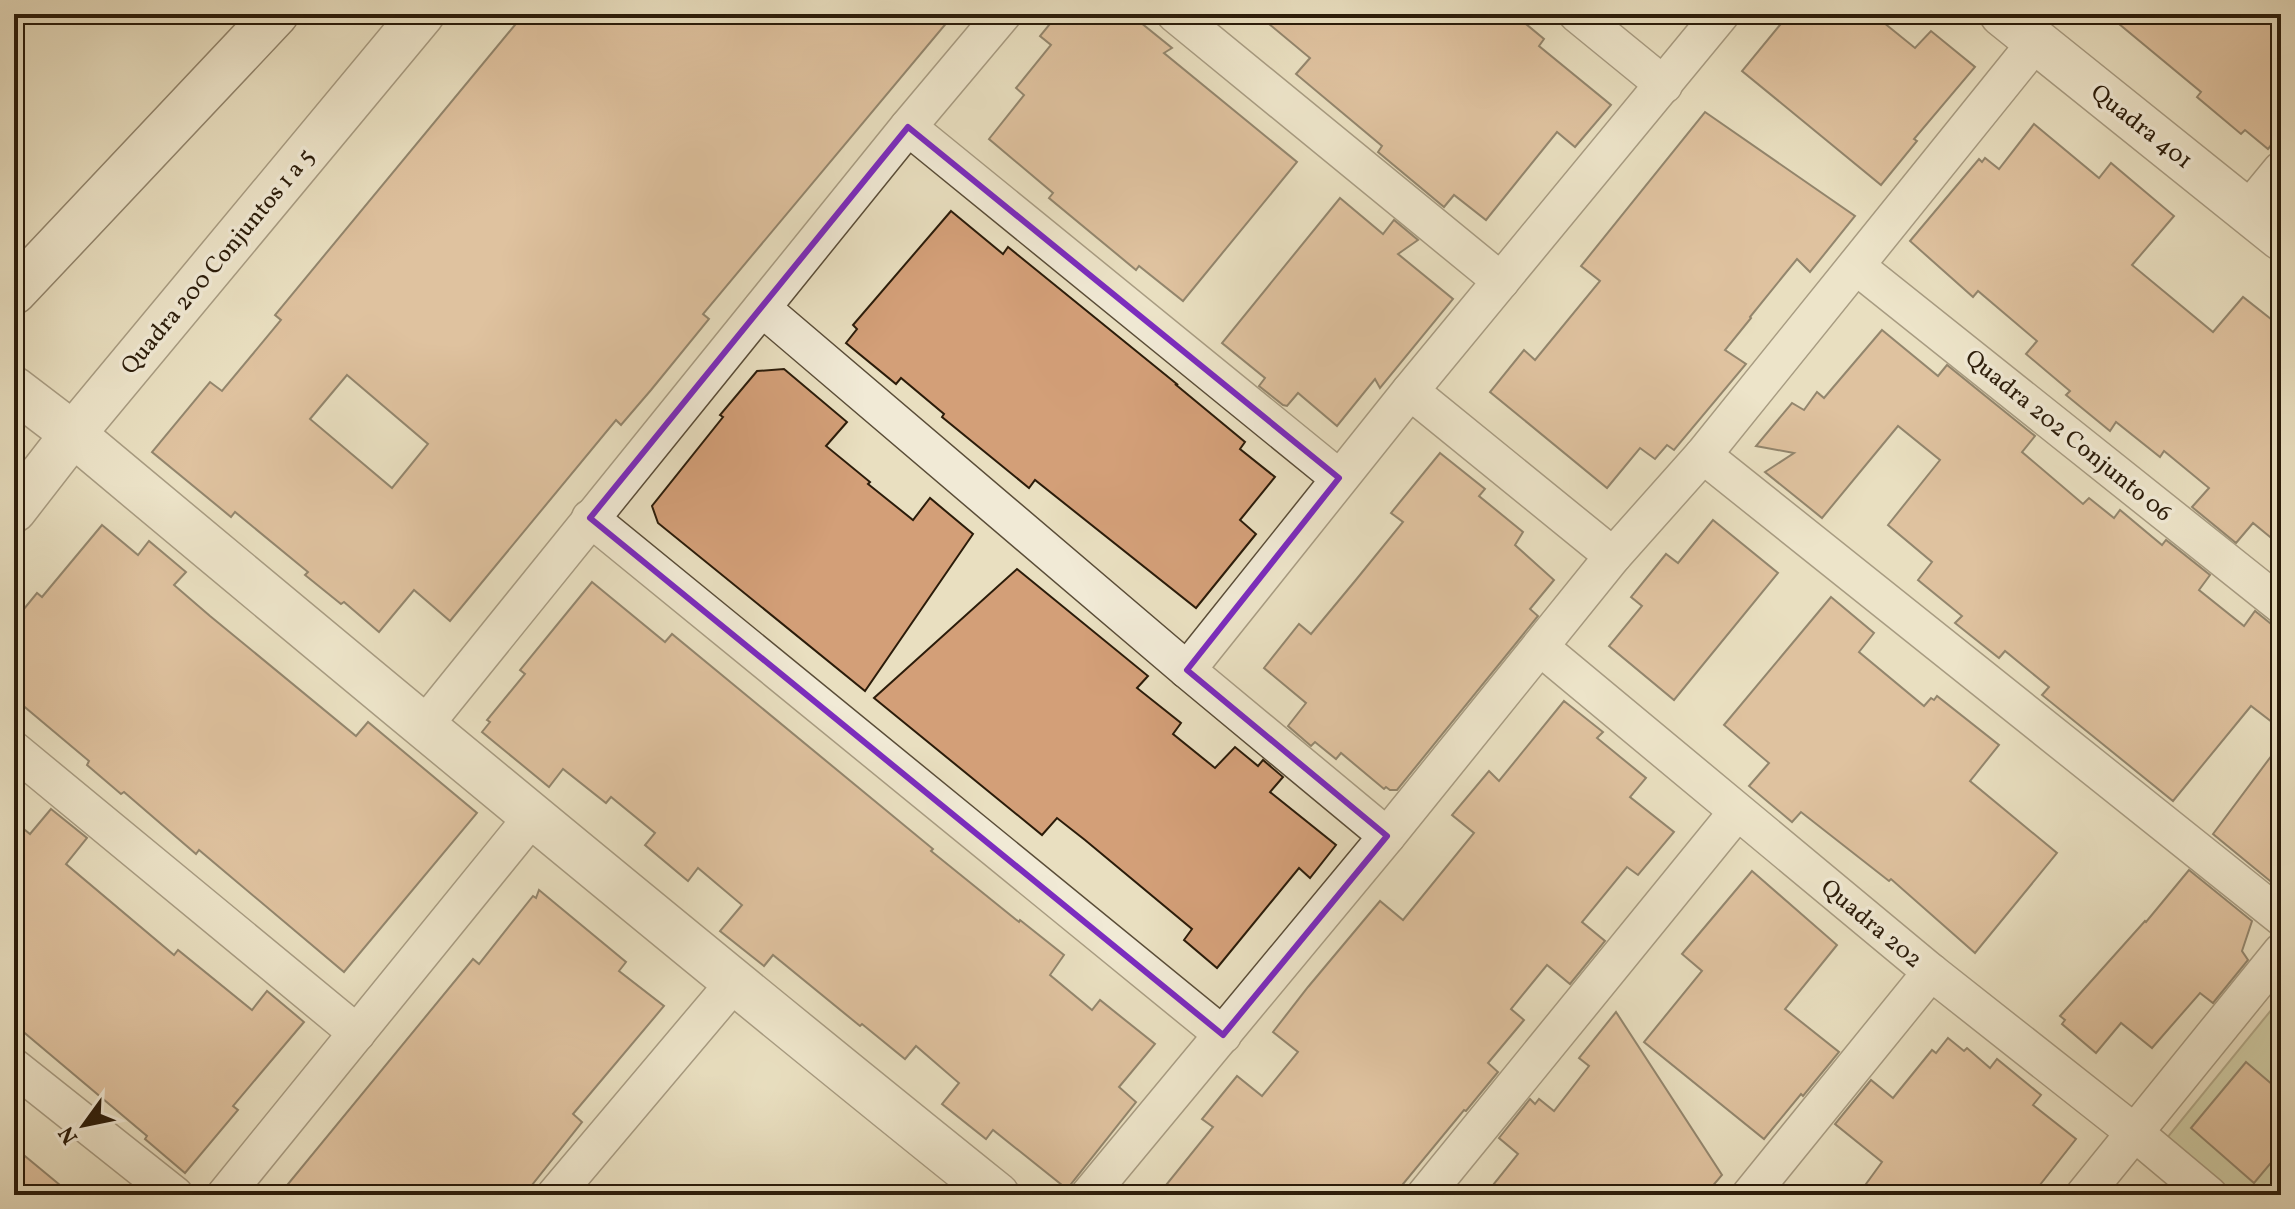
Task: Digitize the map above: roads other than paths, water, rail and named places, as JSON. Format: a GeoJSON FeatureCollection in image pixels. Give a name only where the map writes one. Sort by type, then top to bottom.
{"type":"FeatureCollection","features":[{"type":"Feature","properties":{"kind":"street"},"geometry":{"type":"LineString","coordinates":[[14,292],[276,14]]}},
{"type":"Feature","properties":{"kind":"street","name":"Quadra 200 Conjuntos 1 a 5"},"geometry":{"type":"LineString","coordinates":[[14,510],[73,434],[422,14]]}},
{"type":"Feature","properties":{"kind":"street"},"geometry":{"type":"LineString","coordinates":[[423,727],[1003,14]]}},
{"type":"Feature","properties":{"kind":"street"},"geometry":{"type":"LineString","coordinates":[[1175,14],[1501,281]]}},
{"type":"Feature","properties":{"kind":"street"},"geometry":{"type":"LineString","coordinates":[[1577,14],[1664,85]]}},
{"type":"Feature","properties":{"kind":"street"},"geometry":{"type":"LineString","coordinates":[[1187,670],[1339,478],[1721,14]]}},
{"type":"Feature","properties":{"kind":"street","name":"Quadra 401"},"geometry":{"type":"LineString","coordinates":[[2002,14],[2281,238]]}},
{"type":"Feature","properties":{"kind":"street"},"geometry":{"type":"LineString","coordinates":[[1089,1195],[1387,836],[1613,556],[1703,455],[2036,42]]}},
{"type":"Feature","properties":{"kind":"street"},"geometry":{"type":"LineString","coordinates":[[908,127],[1339,478]]}},
{"type":"Feature","properties":{"kind":"street"},"geometry":{"type":"LineString","coordinates":[[2248,210],[2281,170]]}},
{"type":"Feature","properties":{"kind":"street","name":"Quadra 202 Conjunto 06"},"geometry":{"type":"LineString","coordinates":[[1856,266],[2281,605]]}},
{"type":"Feature","properties":{"kind":"street"},"geometry":{"type":"LineString","coordinates":[[762,308],[1387,836]]}},
{"type":"Feature","properties":{"kind":"street"},"geometry":{"type":"LineString","coordinates":[[14,389],[73,434],[734,983],[997,1195]]}},
{"type":"Feature","properties":{"kind":"street"},"geometry":{"type":"LineString","coordinates":[[1410,391],[1613,556]]}},
{"type":"Feature","properties":{"kind":"street"},"geometry":{"type":"LineString","coordinates":[[1703,455],[2281,917]]}},
{"type":"Feature","properties":{"kind":"street"},"geometry":{"type":"LineString","coordinates":[[590,518],[1223,1035]]}},
{"type":"Feature","properties":{"kind":"street","name":"Quadra 202"},"geometry":{"type":"LineString","coordinates":[[1540,647],[1931,972],[2209,1195]]}},
{"type":"Feature","properties":{"kind":"street"},"geometry":{"type":"LineString","coordinates":[[14,750],[357,1033]]}},
{"type":"Feature","properties":{"kind":"street"},"geometry":{"type":"LineString","coordinates":[[1425,1195],[1737,812]]}},
{"type":"Feature","properties":{"kind":"street"},"geometry":{"type":"LineString","coordinates":[[225,1195],[533,816]]}},
{"type":"Feature","properties":{"kind":"street"},"geometry":{"type":"LineString","coordinates":[[2084,1195],[2281,952]]}},
{"type":"Feature","properties":{"kind":"street"},"geometry":{"type":"LineString","coordinates":[[1750,1195],[1931,972]]}},
{"type":"Feature","properties":{"kind":"street"},"geometry":{"type":"LineString","coordinates":[[555,1195],[734,983]]}},
{"type":"Feature","properties":{"kind":"street"},"geometry":{"type":"LineString","coordinates":[[14,1067],[175,1195]]}}]}
